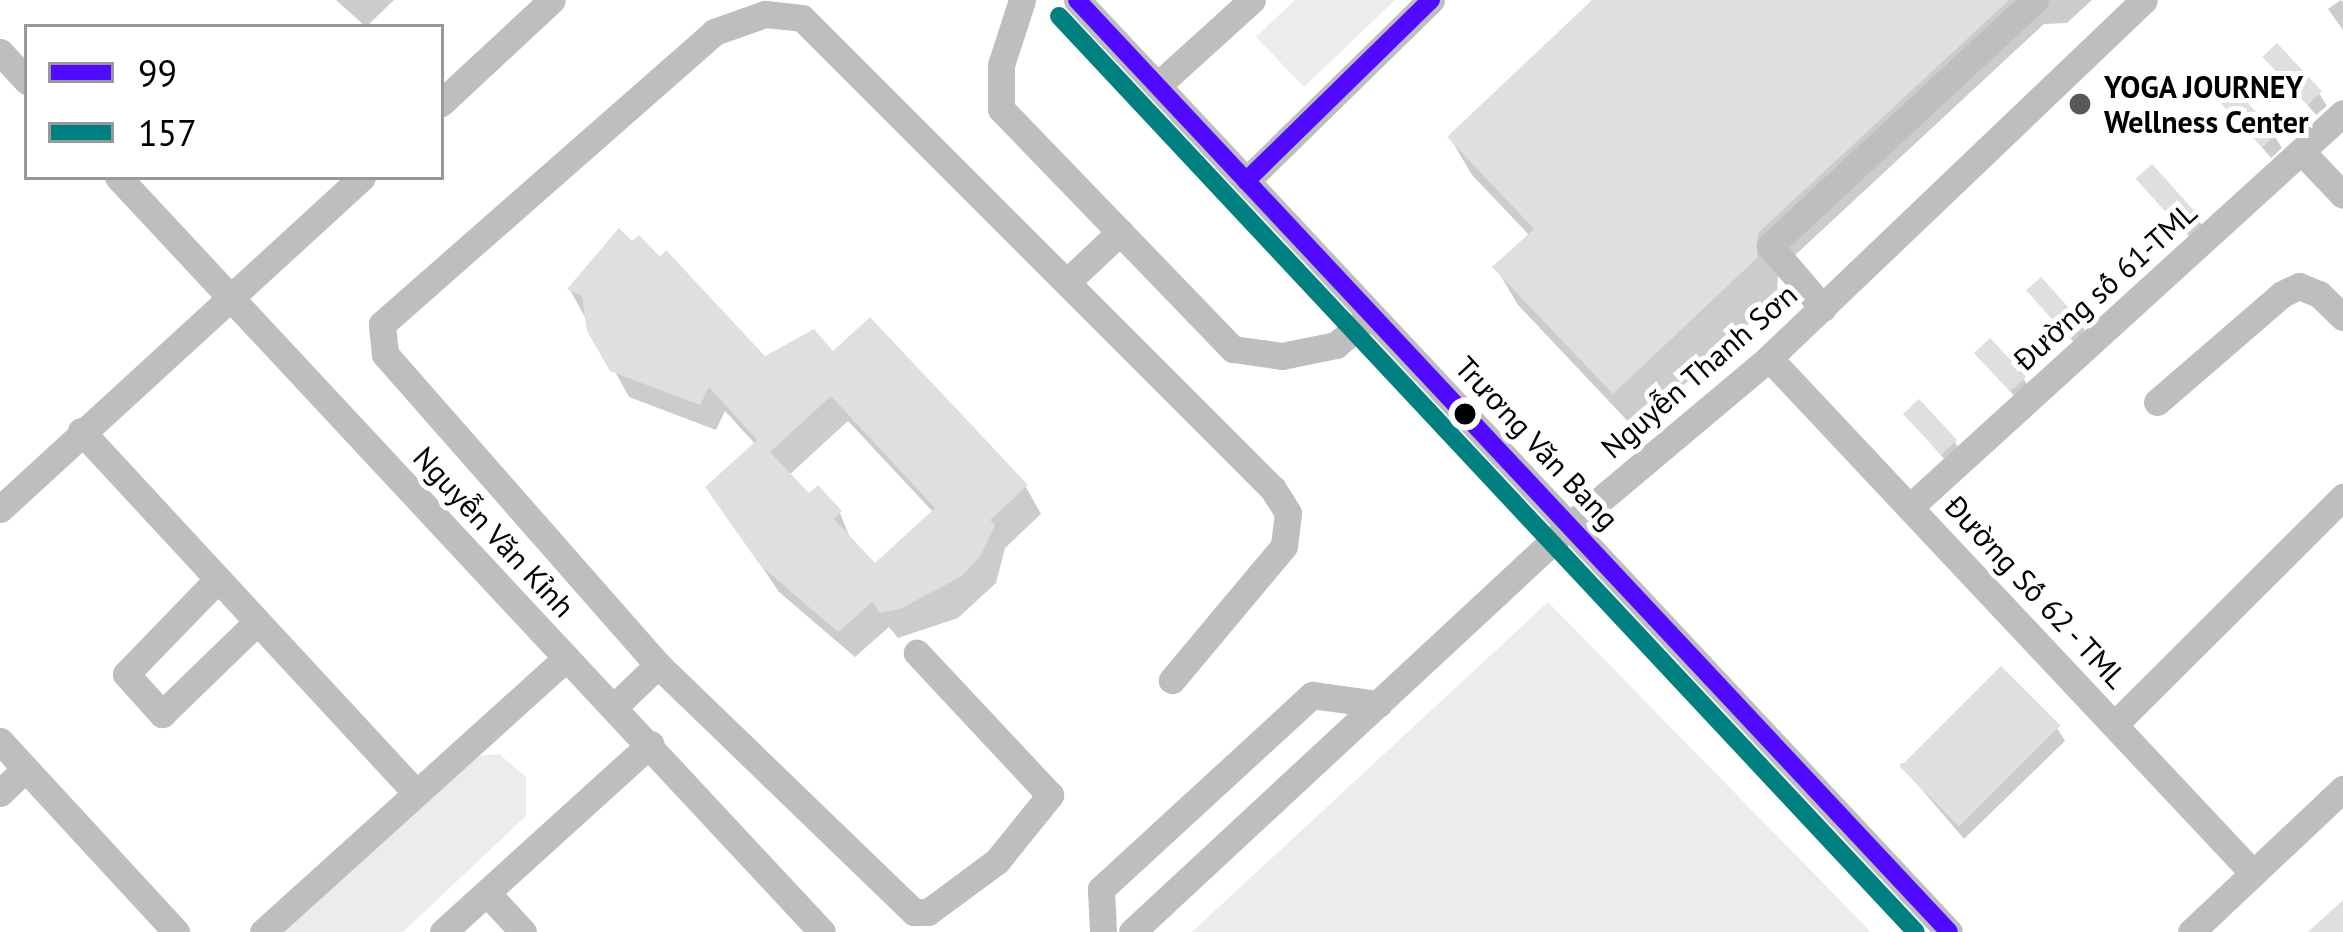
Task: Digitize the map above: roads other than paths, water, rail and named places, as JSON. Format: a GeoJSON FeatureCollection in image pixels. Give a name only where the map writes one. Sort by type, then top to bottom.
{"type":"FeatureCollection","features":[{"type":"Feature","properties":{"kind":"street"},"geometry":{"type":"LineString","coordinates":[[1022,0],[1001,64],[1001,109],[1233,349],[1282,356],[1336,345],[1371,315]]}},
{"type":"Feature","properties":{"kind":"street","name":"Trương Văn Bang"},"geometry":{"type":"LineString","coordinates":[[1077,0],[1948,932]]}},
{"type":"Feature","properties":{"kind":"street"},"geometry":{"type":"LineString","coordinates":[[1157,86],[1252,0]]}},
{"type":"Feature","properties":{"kind":"street"},"geometry":{"type":"LineString","coordinates":[[1246,181],[1431,0]]}},
{"type":"Feature","properties":{"kind":"street"},"geometry":{"type":"LineString","coordinates":[[1823,308],[1770,246],[2035,0]]}},
{"type":"Feature","properties":{"kind":"street"},"geometry":{"type":"LineString","coordinates":[[2102,0],[2121,22]]}},
{"type":"Feature","properties":{"kind":"street","name":"Nguyễn Thanh Sơn"},"geometry":{"type":"LineString","coordinates":[[1132,932],[1569,526],[1769,358],[2144,0]]}},
{"type":"Feature","properties":{"kind":"street"},"geometry":{"type":"LineString","coordinates":[[444,100],[550,1]]}},
{"type":"Feature","properties":{"kind":"street"},"geometry":{"type":"LineString","coordinates":[[917,653],[1050,795],[997,861],[928,912],[914,912],[658,665],[385,354],[382,324],[714,32],[765,14],[802,18],[1273,489],[1288,514],[1284,546],[1172,680]]}},
{"type":"Feature","properties":{"kind":"street"},"geometry":{"type":"LineString","coordinates":[[0,52],[24,78]]}},
{"type":"Feature","properties":{"kind":"street","name":"Đường số 61-TML"},"geometry":{"type":"LineString","coordinates":[[1910,508],[2343,112]]}},
{"type":"Feature","properties":{"kind":"street"},"geometry":{"type":"LineString","coordinates":[[2302,152],[2343,195]]}},
{"type":"Feature","properties":{"kind":"street","name":"Nguyễn Văn Kỉnh"},"geometry":{"type":"LineString","coordinates":[[121,180],[821,932]]}},
{"type":"Feature","properties":{"kind":"street"},"geometry":{"type":"LineString","coordinates":[[0,508],[359,180]]}},
{"type":"Feature","properties":{"kind":"street"},"geometry":{"type":"LineString","coordinates":[[1067,282],[1120,232]]}},
{"type":"Feature","properties":{"kind":"street"},"geometry":{"type":"LineString","coordinates":[[2157,402],[2282,294],[2299,286],[2319,294],[2343,317]]}},
{"type":"Feature","properties":{"kind":"street","name":"Đường Số 62 - TML"},"geometry":{"type":"LineString","coordinates":[[1769,358],[2253,873]]}},
{"type":"Feature","properties":{"kind":"street"},"geometry":{"type":"LineString","coordinates":[[81,431],[415,792]]}},
{"type":"Feature","properties":{"kind":"street"},"geometry":{"type":"LineString","coordinates":[[2115,724],[2343,496]]}},
{"type":"Feature","properties":{"kind":"street"},"geometry":{"type":"LineString","coordinates":[[218,578],[126,674],[162,714],[257,622]]}},
{"type":"Feature","properties":{"kind":"street"},"geometry":{"type":"LineString","coordinates":[[263,932],[566,658]]}},
{"type":"Feature","properties":{"kind":"street"},"geometry":{"type":"LineString","coordinates":[[614,707],[658,665]]}},
{"type":"Feature","properties":{"kind":"street"},"geometry":{"type":"LineString","coordinates":[[1103,932],[1100,889],[1312,695],[1378,704]]}},
{"type":"Feature","properties":{"kind":"street"},"geometry":{"type":"LineString","coordinates":[[0,741],[176,932]]}},
{"type":"Feature","properties":{"kind":"street"},"geometry":{"type":"LineString","coordinates":[[443,932],[650,744]]}},
{"type":"Feature","properties":{"kind":"street"},"geometry":{"type":"LineString","coordinates":[[0,793],[25,769]]}},
{"type":"Feature","properties":{"kind":"street"},"geometry":{"type":"LineString","coordinates":[[2192,932],[2343,789]]}},
{"type":"Feature","properties":{"kind":"street"},"geometry":{"type":"LineString","coordinates":[[487,893],[523,932]]}},
{"type":"Feature","properties":{"kind":"place","name":"YOGA JOURNEY Wellness Center"},"geometry":{"type":"Point","coordinates":[2080,104]}}]}
